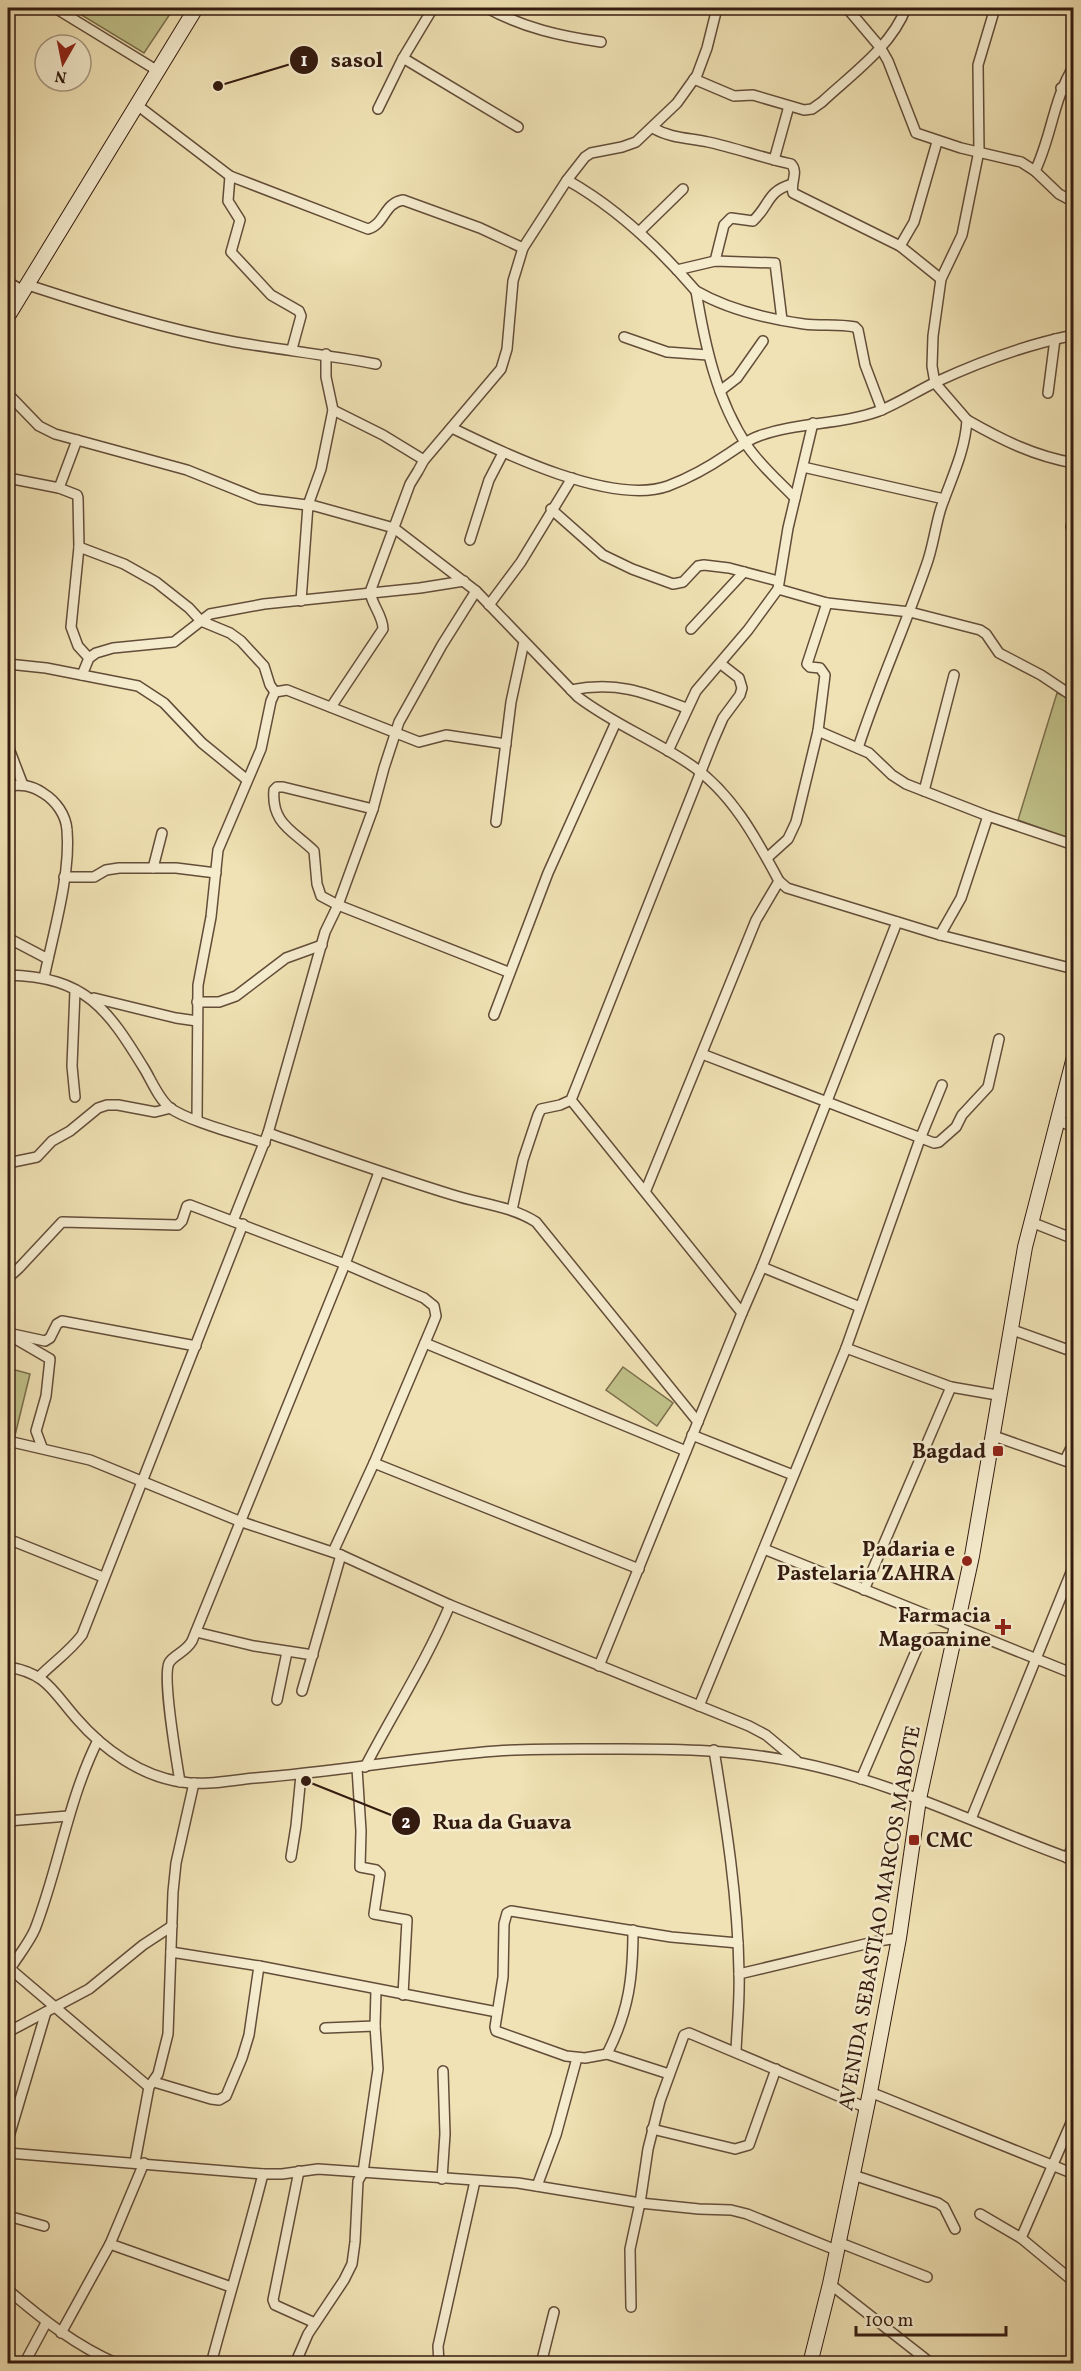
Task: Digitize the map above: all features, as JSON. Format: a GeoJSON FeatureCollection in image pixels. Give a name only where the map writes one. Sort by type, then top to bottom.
{"type":"FeatureCollection","features":[{"type":"Feature","properties":{"kind":"main road"},"geometry":{"type":"LineString","coordinates":[[8,316],[196,8]]}},
{"type":"Feature","properties":{"kind":"main road","name":"AVENIDA SEBASTIAO MARCOS MABOTE"},"geometry":{"type":"LineString","coordinates":[[810,2364],[830,2284],[867,2108],[899,1938],[919,1798],[974,1545],[998,1395],[1031,1222],[1074,1057]]}},
{"type":"Feature","properties":{"kind":"street"},"geometry":{"type":"LineString","coordinates":[[55,8],[158,71]]}},
{"type":"Feature","properties":{"kind":"street"},"geometry":{"type":"LineString","coordinates":[[378,109],[403,58],[432,8]]}},
{"type":"Feature","properties":{"kind":"street"},"geometry":{"type":"LineString","coordinates":[[487,8],[533,29],[564,37],[601,42]]}},
{"type":"Feature","properties":{"kind":"street"},"geometry":{"type":"LineString","coordinates":[[331,707],[383,629],[383,622],[371,599],[370,591],[410,484],[424,460],[501,369],[507,349],[513,281],[523,248],[567,180],[591,153],[636,142],[678,103],[694,79],[707,48],[717,8]]}},
{"type":"Feature","properties":{"kind":"street"},"geometry":{"type":"LineString","coordinates":[[847,8],[880,47],[888,61],[916,133],[937,142],[1021,162],[1035,171],[1059,194],[1074,202]]}},
{"type":"Feature","properties":{"kind":"street"},"geometry":{"type":"LineString","coordinates":[[694,79],[734,96],[753,95],[804,110],[817,106],[895,31],[906,8]]}},
{"type":"Feature","properties":{"kind":"street"},"geometry":{"type":"LineString","coordinates":[[995,8],[978,65],[979,151],[962,235],[941,279],[932,347],[935,383],[967,420],[1023,449],[1041,456],[1074,463]]}},
{"type":"Feature","properties":{"kind":"street"},"geometry":{"type":"LineString","coordinates":[[403,58],[518,127]]}},
{"type":"Feature","properties":{"kind":"street"},"geometry":{"type":"LineString","coordinates":[[1035,171],[1046,146],[1061,88],[1074,66]]}},
{"type":"Feature","properties":{"kind":"street"},"geometry":{"type":"LineString","coordinates":[[1061,88],[1074,93]]}},
{"type":"Feature","properties":{"kind":"street"},"geometry":{"type":"LineString","coordinates":[[137,105],[230,176],[269,189],[368,229],[379,223],[387,208],[394,201],[403,200],[471,224],[523,248]]}},
{"type":"Feature","properties":{"kind":"street"},"geometry":{"type":"LineString","coordinates":[[774,160],[789,106]]}},
{"type":"Feature","properties":{"kind":"street"},"geometry":{"type":"LineString","coordinates":[[653,128],[673,136],[707,142],[791,164],[794,167],[793,192],[798,196],[845,217],[900,246],[941,279]]}},
{"type":"Feature","properties":{"kind":"street"},"geometry":{"type":"LineString","coordinates":[[900,246],[914,222],[937,142]]}},
{"type":"Feature","properties":{"kind":"street"},"geometry":{"type":"LineString","coordinates":[[230,176],[228,201],[240,220],[231,252],[271,295],[299,311],[301,316],[292,350]]}},
{"type":"Feature","properties":{"kind":"street"},"geometry":{"type":"LineString","coordinates":[[567,180],[600,199],[639,232],[696,291],[732,306],[782,320],[855,327],[858,330],[865,365],[882,410]]}},
{"type":"Feature","properties":{"kind":"street"},"geometry":{"type":"LineString","coordinates":[[715,261],[723,225],[731,218],[753,221],[764,211],[771,195],[778,188],[792,184]]}},
{"type":"Feature","properties":{"kind":"street"},"geometry":{"type":"LineString","coordinates":[[639,232],[682,189]]}},
{"type":"Feature","properties":{"kind":"street"},"geometry":{"type":"LineString","coordinates":[[677,270],[715,261],[775,263],[782,320]]}},
{"type":"Feature","properties":{"kind":"street"},"geometry":{"type":"LineString","coordinates":[[8,282],[142,322],[235,342],[327,354],[376,364]]}},
{"type":"Feature","properties":{"kind":"street"},"geometry":{"type":"LineString","coordinates":[[696,291],[708,355],[720,391],[745,442],[755,456],[795,498]]}},
{"type":"Feature","properties":{"kind":"street"},"geometry":{"type":"LineString","coordinates":[[452,429],[536,467],[622,489],[654,489],[697,473],[745,442],[775,431],[852,418],[882,410],[935,383],[999,355],[1074,335]]}},
{"type":"Feature","properties":{"kind":"street"},"geometry":{"type":"LineString","coordinates":[[624,337],[667,352],[708,355]]}},
{"type":"Feature","properties":{"kind":"street"},"geometry":{"type":"LineString","coordinates":[[1048,393],[1055,339]]}},
{"type":"Feature","properties":{"kind":"street"},"geometry":{"type":"LineString","coordinates":[[720,391],[737,378],[763,341]]}},
{"type":"Feature","properties":{"kind":"street"},"geometry":{"type":"LineString","coordinates":[[301,601],[308,506],[321,469],[333,410],[326,377],[327,354]]}},
{"type":"Feature","properties":{"kind":"street"},"geometry":{"type":"LineString","coordinates":[[8,394],[39,426],[55,434],[187,470],[259,499],[355,516],[394,528],[476,591],[571,690],[595,710],[668,751],[701,773],[725,796],[747,825],[779,881],[794,890],[940,935],[1074,969]]}},
{"type":"Feature","properties":{"kind":"street"},"geometry":{"type":"LineString","coordinates":[[333,410],[383,435],[424,460]]}},
{"type":"Feature","properties":{"kind":"street"},"geometry":{"type":"LineString","coordinates":[[858,748],[875,697],[928,563],[944,499],[957,469],[966,434],[967,420]]}},
{"type":"Feature","properties":{"kind":"street"},"geometry":{"type":"LineString","coordinates":[[668,751],[686,708],[696,691],[720,664],[778,585],[788,528],[813,423]]}},
{"type":"Feature","properties":{"kind":"street"},"geometry":{"type":"LineString","coordinates":[[59,488],[77,440]]}},
{"type":"Feature","properties":{"kind":"street"},"geometry":{"type":"LineString","coordinates":[[470,540],[489,480],[503,453]]}},
{"type":"Feature","properties":{"kind":"street"},"geometry":{"type":"LineString","coordinates":[[803,467],[944,499]]}},
{"type":"Feature","properties":{"kind":"street"},"geometry":{"type":"LineString","coordinates":[[489,605],[521,562],[572,477]]}},
{"type":"Feature","properties":{"kind":"street"},"geometry":{"type":"LineString","coordinates":[[8,478],[59,488],[78,498],[79,547],[71,627],[78,646],[89,658]]}},
{"type":"Feature","properties":{"kind":"street"},"geometry":{"type":"LineString","coordinates":[[551,510],[603,555],[632,569],[674,584],[683,582],[698,566],[729,568],[827,603],[910,612],[980,630],[986,634],[999,653],[1041,675],[1074,697]]}},
{"type":"Feature","properties":{"kind":"street"},"geometry":{"type":"LineString","coordinates":[[1071,527],[1074,516]]}},
{"type":"Feature","properties":{"kind":"street"},"geometry":{"type":"LineString","coordinates":[[79,547],[124,564],[156,582],[189,608],[201,621],[230,633],[241,641],[264,666],[270,685],[275,692]]}},
{"type":"Feature","properties":{"kind":"street"},"geometry":{"type":"LineString","coordinates":[[691,628],[744,572]]}},
{"type":"Feature","properties":{"kind":"street"},"geometry":{"type":"LineString","coordinates":[[82,675],[89,658],[96,653],[112,648],[174,642],[210,614],[264,604],[370,591],[420,588],[464,581]]}},
{"type":"Feature","properties":{"kind":"street"},"geometry":{"type":"LineString","coordinates":[[233,1221],[268,1133],[329,921],[338,905],[373,809],[395,733],[442,645],[476,591]]}},
{"type":"Feature","properties":{"kind":"street"},"geometry":{"type":"LineString","coordinates":[[767,858],[792,834],[801,806],[818,731],[825,675],[820,668],[810,667],[807,664],[827,603]]}},
{"type":"Feature","properties":{"kind":"street"},"geometry":{"type":"LineString","coordinates":[[496,822],[515,676],[524,642]]}},
{"type":"Feature","properties":{"kind":"street"},"geometry":{"type":"LineString","coordinates":[[8,664],[130,684],[147,691],[169,708],[202,744],[246,779]]}},
{"type":"Feature","properties":{"kind":"street"},"geometry":{"type":"LineString","coordinates":[[512,1210],[523,1160],[538,1115],[542,1108],[560,1105],[571,1100],[723,718],[740,695],[742,688],[739,678],[720,664]]}},
{"type":"Feature","properties":{"kind":"street"},"geometry":{"type":"LineString","coordinates":[[924,791],[954,675]]}},
{"type":"Feature","properties":{"kind":"street"},"geometry":{"type":"LineString","coordinates":[[571,690],[592,686],[616,687],[655,696],[686,708]]}},
{"type":"Feature","properties":{"kind":"street"},"geometry":{"type":"LineString","coordinates":[[275,692],[287,690],[419,742],[446,735],[506,744]]}},
{"type":"Feature","properties":{"kind":"street"},"geometry":{"type":"LineString","coordinates":[[197,1120],[197,1002],[218,850],[261,748],[275,692]]}},
{"type":"Feature","properties":{"kind":"street"},"geometry":{"type":"LineString","coordinates":[[494,1015],[508,972],[548,873],[616,722]]}},
{"type":"Feature","properties":{"kind":"street"},"geometry":{"type":"LineString","coordinates":[[818,731],[869,753],[892,775],[924,791],[988,816],[1074,845]]}},
{"type":"Feature","properties":{"kind":"street"},"geometry":{"type":"LineString","coordinates":[[8,746],[23,785]]}},
{"type":"Feature","properties":{"kind":"street"},"geometry":{"type":"LineString","coordinates":[[8,786],[23,785],[35,788],[56,802],[67,828],[64,877],[44,978]]}},
{"type":"Feature","properties":{"kind":"street"},"geometry":{"type":"LineString","coordinates":[[373,809],[283,787],[274,790],[274,802],[281,822],[314,851],[316,884],[321,896],[338,905],[508,972]]}},
{"type":"Feature","properties":{"kind":"street"},"geometry":{"type":"LineString","coordinates":[[940,935],[960,898],[988,816]]}},
{"type":"Feature","properties":{"kind":"street"},"geometry":{"type":"LineString","coordinates":[[153,868],[162,833]]}},
{"type":"Feature","properties":{"kind":"street"},"geometry":{"type":"LineString","coordinates":[[64,877],[94,877],[106,870],[119,868],[176,868],[216,873]]}},
{"type":"Feature","properties":{"kind":"street"},"geometry":{"type":"LineString","coordinates":[[646,1190],[756,920],[779,881]]}},
{"type":"Feature","properties":{"kind":"street"},"geometry":{"type":"LineString","coordinates":[[599,1666],[762,1267],[897,922]]}},
{"type":"Feature","properties":{"kind":"street"},"geometry":{"type":"LineString","coordinates":[[8,938],[48,959]]}},
{"type":"Feature","properties":{"kind":"street"},"geometry":{"type":"LineString","coordinates":[[197,1002],[219,1002],[236,996],[286,958],[322,945]]}},
{"type":"Feature","properties":{"kind":"street"},"geometry":{"type":"LineString","coordinates":[[8,975],[44,978],[90,997],[197,1021]]}},
{"type":"Feature","properties":{"kind":"street"},"geometry":{"type":"LineString","coordinates":[[75,991],[72,1066],[75,1097]]}},
{"type":"Feature","properties":{"kind":"street"},"geometry":{"type":"LineString","coordinates":[[90,997],[117,1024],[160,1095],[171,1108],[197,1120],[264,1143]]}},
{"type":"Feature","properties":{"kind":"street"},"geometry":{"type":"LineString","coordinates":[[702,1054],[934,1143],[939,1142],[956,1127],[962,1115],[984,1094],[990,1080],[999,1040]]}},
{"type":"Feature","properties":{"kind":"street"},"geometry":{"type":"LineString","coordinates":[[699,1706],[846,1348],[920,1139],[942,1085]]}},
{"type":"Feature","properties":{"kind":"street"},"geometry":{"type":"LineString","coordinates":[[571,1100],[646,1190],[742,1313]]}},
{"type":"Feature","properties":{"kind":"street"},"geometry":{"type":"LineString","coordinates":[[8,1163],[37,1157],[52,1141],[70,1131],[98,1108],[118,1105],[155,1112],[171,1108]]}},
{"type":"Feature","properties":{"kind":"street"},"geometry":{"type":"LineString","coordinates":[[1056,1120],[1074,1126]]}},
{"type":"Feature","properties":{"kind":"street"},"geometry":{"type":"LineString","coordinates":[[268,1133],[379,1172],[466,1199],[512,1210],[536,1222],[698,1422]]}},
{"type":"Feature","properties":{"kind":"street"},"geometry":{"type":"LineString","coordinates":[[180,1782],[170,1714],[168,1666],[173,1658],[188,1649],[196,1632],[239,1521],[345,1264],[379,1172]]}},
{"type":"Feature","properties":{"kind":"street"},"geometry":{"type":"LineString","coordinates":[[8,1278],[57,1225],[67,1220],[178,1225],[182,1221],[187,1206],[190,1205],[345,1264],[424,1298],[434,1306],[436,1316],[337,1554],[302,1691]]}},
{"type":"Feature","properties":{"kind":"street"},"geometry":{"type":"LineString","coordinates":[[1031,1222],[1074,1239]]}},
{"type":"Feature","properties":{"kind":"street"},"geometry":{"type":"LineString","coordinates":[[40,1677],[56,1660],[74,1647],[82,1635],[243,1224]]}},
{"type":"Feature","properties":{"kind":"street"},"geometry":{"type":"LineString","coordinates":[[762,1267],[860,1307]]}},
{"type":"Feature","properties":{"kind":"street"},"geometry":{"type":"LineString","coordinates":[[8,1334],[45,1341],[50,1338],[57,1324],[62,1321],[196,1346]]}},
{"type":"Feature","properties":{"kind":"street"},"geometry":{"type":"LineString","coordinates":[[1010,1329],[1074,1352]]}},
{"type":"Feature","properties":{"kind":"street"},"geometry":{"type":"LineString","coordinates":[[8,1334],[50,1359],[46,1396],[36,1431],[42,1447]]}},
{"type":"Feature","properties":{"kind":"street"},"geometry":{"type":"LineString","coordinates":[[425,1343],[686,1451]]}},
{"type":"Feature","properties":{"kind":"street"},"geometry":{"type":"LineString","coordinates":[[846,1348],[951,1387],[998,1395]]}},
{"type":"Feature","properties":{"kind":"street"},"geometry":{"type":"LineString","coordinates":[[864,1590],[951,1387]]}},
{"type":"Feature","properties":{"kind":"street"},"geometry":{"type":"LineString","coordinates":[[692,1435],[793,1475]]}},
{"type":"Feature","properties":{"kind":"street"},"geometry":{"type":"LineString","coordinates":[[991,1435],[1069,1462],[1074,1442]]}},
{"type":"Feature","properties":{"kind":"street"},"geometry":{"type":"LineString","coordinates":[[8,1441],[42,1447],[90,1460],[239,1521],[337,1554],[450,1605],[766,1735],[798,1762]]}},
{"type":"Feature","properties":{"kind":"street"},"geometry":{"type":"LineString","coordinates":[[374,1463],[639,1569]]}},
{"type":"Feature","properties":{"kind":"street"},"geometry":{"type":"LineString","coordinates":[[8,1539],[103,1577]]}},
{"type":"Feature","properties":{"kind":"street"},"geometry":{"type":"LineString","coordinates":[[764,1549],[864,1590],[956,1632],[1035,1658],[1074,1674]]}},
{"type":"Feature","properties":{"kind":"street"},"geometry":{"type":"LineString","coordinates":[[971,1819],[1074,1565]]}},
{"type":"Feature","properties":{"kind":"street"},"geometry":{"type":"LineString","coordinates":[[403,1995],[407,1920],[374,1914],[380,1874],[376,1870],[360,1867],[361,1768],[430,1651],[450,1605]]}},
{"type":"Feature","properties":{"kind":"street"},"geometry":{"type":"LineString","coordinates":[[196,1632],[287,1652],[313,1655]]}},
{"type":"Feature","properties":{"kind":"street"},"geometry":{"type":"LineString","coordinates":[[861,1779],[919,1644],[956,1632]]}},
{"type":"Feature","properties":{"kind":"street"},"geometry":{"type":"LineString","coordinates":[[277,1700],[287,1652]]}},
{"type":"Feature","properties":{"kind":"street"},"geometry":{"type":"LineString","coordinates":[[8,1667],[40,1677],[98,1740],[132,1764],[180,1782],[194,1783],[301,1775],[528,1749],[714,1750],[798,1762],[861,1779],[919,1798],[1070,1859],[1074,1844]]}},
{"type":"Feature","properties":{"kind":"street"},"geometry":{"type":"LineString","coordinates":[[98,1740],[84,1770],[68,1816],[34,1930],[9,1968],[50,2010],[152,2084],[219,2100],[226,2096],[249,2035],[259,1966]]}},
{"type":"Feature","properties":{"kind":"street"},"geometry":{"type":"LineString","coordinates":[[714,1750],[734,1881],[739,1974],[736,2051]]}},
{"type":"Feature","properties":{"kind":"street"},"geometry":{"type":"LineString","coordinates":[[291,1857],[301,1775]]}},
{"type":"Feature","properties":{"kind":"street"},"geometry":{"type":"LineString","coordinates":[[61,2333],[110,2244],[139,2163],[152,2084],[168,2034],[176,1863],[194,1783]]}},
{"type":"Feature","properties":{"kind":"street"},"geometry":{"type":"LineString","coordinates":[[8,1821],[68,1816]]}},
{"type":"Feature","properties":{"kind":"street"},"geometry":{"type":"LineString","coordinates":[[669,2074],[607,2054],[578,2058],[566,2056],[496,2031],[503,1977],[504,1924],[507,1913],[511,1911],[672,1937],[738,1943]]}},
{"type":"Feature","properties":{"kind":"street"},"geometry":{"type":"LineString","coordinates":[[8,2032],[89,1989],[143,1945],[172,1926]]}},
{"type":"Feature","properties":{"kind":"street"},"geometry":{"type":"LineString","coordinates":[[607,2054],[615,2038],[633,1975],[633,1930]]}},
{"type":"Feature","properties":{"kind":"street"},"geometry":{"type":"LineString","coordinates":[[739,1974],[899,1938]]}},
{"type":"Feature","properties":{"kind":"street"},"geometry":{"type":"LineString","coordinates":[[171,1952],[259,1966],[497,2012]]}},
{"type":"Feature","properties":{"kind":"street"},"geometry":{"type":"LineString","coordinates":[[295,2364],[315,2323],[352,2264],[358,2181],[363,2172],[378,2069],[375,2026],[376,1990]]}},
{"type":"Feature","properties":{"kind":"street"},"geometry":{"type":"LineString","coordinates":[[8,2140],[50,2010]]}},
{"type":"Feature","properties":{"kind":"street"},"geometry":{"type":"LineString","coordinates":[[325,2028],[375,2026]]}},
{"type":"Feature","properties":{"kind":"street"},"geometry":{"type":"LineString","coordinates":[[631,2307],[630,2249],[652,2129],[669,2074],[684,2036],[689,2033],[736,2051],[867,2108]]}},
{"type":"Feature","properties":{"kind":"street"},"geometry":{"type":"LineString","coordinates":[[537,2186],[556,2134],[578,2058]]}},
{"type":"Feature","properties":{"kind":"street"},"geometry":{"type":"LineString","coordinates":[[652,2129],[735,2149],[744,2148],[749,2145],[776,2069]]}},
{"type":"Feature","properties":{"kind":"street"},"geometry":{"type":"LineString","coordinates":[[442,2179],[445,2134],[443,2071]]}},
{"type":"Feature","properties":{"kind":"street"},"geometry":{"type":"LineString","coordinates":[[870,2092],[1074,2174]]}},
{"type":"Feature","properties":{"kind":"street"},"geometry":{"type":"LineString","coordinates":[[1021,2238],[1074,2116]]}},
{"type":"Feature","properties":{"kind":"street"},"geometry":{"type":"LineString","coordinates":[[8,2153],[263,2174],[318,2169],[363,2172],[537,2186],[640,2203],[731,2210],[927,2277]]}},
{"type":"Feature","properties":{"kind":"street"},"geometry":{"type":"LineString","coordinates":[[299,2171],[273,2300],[275,2305],[315,2323]]}},
{"type":"Feature","properties":{"kind":"street"},"geometry":{"type":"LineString","coordinates":[[211,2364],[263,2174]]}},
{"type":"Feature","properties":{"kind":"street"},"geometry":{"type":"LineString","coordinates":[[853,2175],[938,2203],[944,2207],[955,2229]]}},
{"type":"Feature","properties":{"kind":"street"},"geometry":{"type":"LineString","coordinates":[[439,2364],[438,2346],[475,2181]]}},
{"type":"Feature","properties":{"kind":"street"},"geometry":{"type":"LineString","coordinates":[[980,2214],[1021,2238],[1074,2282]]}},
{"type":"Feature","properties":{"kind":"street"},"geometry":{"type":"LineString","coordinates":[[8,2216],[44,2226]]}},
{"type":"Feature","properties":{"kind":"street"},"geometry":{"type":"LineString","coordinates":[[110,2244],[231,2287]]}},
{"type":"Feature","properties":{"kind":"street"},"geometry":{"type":"LineString","coordinates":[[830,2284],[932,2364]]}},
{"type":"Feature","properties":{"kind":"street"},"geometry":{"type":"LineString","coordinates":[[8,2290],[46,2324],[95,2354],[118,2364]]}},
{"type":"Feature","properties":{"kind":"street"},"geometry":{"type":"LineString","coordinates":[[541,2364],[554,2312]]}},
{"type":"Feature","properties":{"kind":"street"},"geometry":{"type":"LineString","coordinates":[[24,2364],[46,2324]]}},
{"type":"Feature","properties":{"kind":"street"},"geometry":{"type":"LineString","coordinates":[[90,2364],[95,2354]]}},
{"type":"Feature","properties":{"kind":"green space"},"geometry":{"type":"Polygon","coordinates":[[[70,8],[174,8],[144,53],[70,8]]]}},
{"type":"Feature","properties":{"kind":"green space"},"geometry":{"type":"Polygon","coordinates":[[[1057,693],[1073,700],[1073,840],[1018,820],[1057,693]]]}},
{"type":"Feature","properties":{"kind":"green space"},"geometry":{"type":"Polygon","coordinates":[[[623,1367],[673,1403],[657,1426],[606,1390],[623,1367]]]}},
{"type":"Feature","properties":{"kind":"green space"},"geometry":{"type":"Polygon","coordinates":[[[8,1368],[30,1374],[8,1464],[8,1368]]]}},
{"type":"Feature","properties":{"kind":"place","name":"sasol"},"geometry":{"type":"Point","coordinates":[218,86]}},
{"type":"Feature","properties":{"kind":"place","name":"Bagdad"},"geometry":{"type":"Point","coordinates":[998,1451]}},
{"type":"Feature","properties":{"kind":"place","name":"Padaria e Pastelaria ZAHRA"},"geometry":{"type":"Point","coordinates":[967,1561]}},
{"type":"Feature","properties":{"kind":"place","name":"Farmacia Magoanine"},"geometry":{"type":"Point","coordinates":[1003,1627]}},
{"type":"Feature","properties":{"kind":"place","name":"Rua da Guava"},"geometry":{"type":"Point","coordinates":[306,1781]}},
{"type":"Feature","properties":{"kind":"place","name":"CMC"},"geometry":{"type":"Point","coordinates":[914,1840]}}]}
